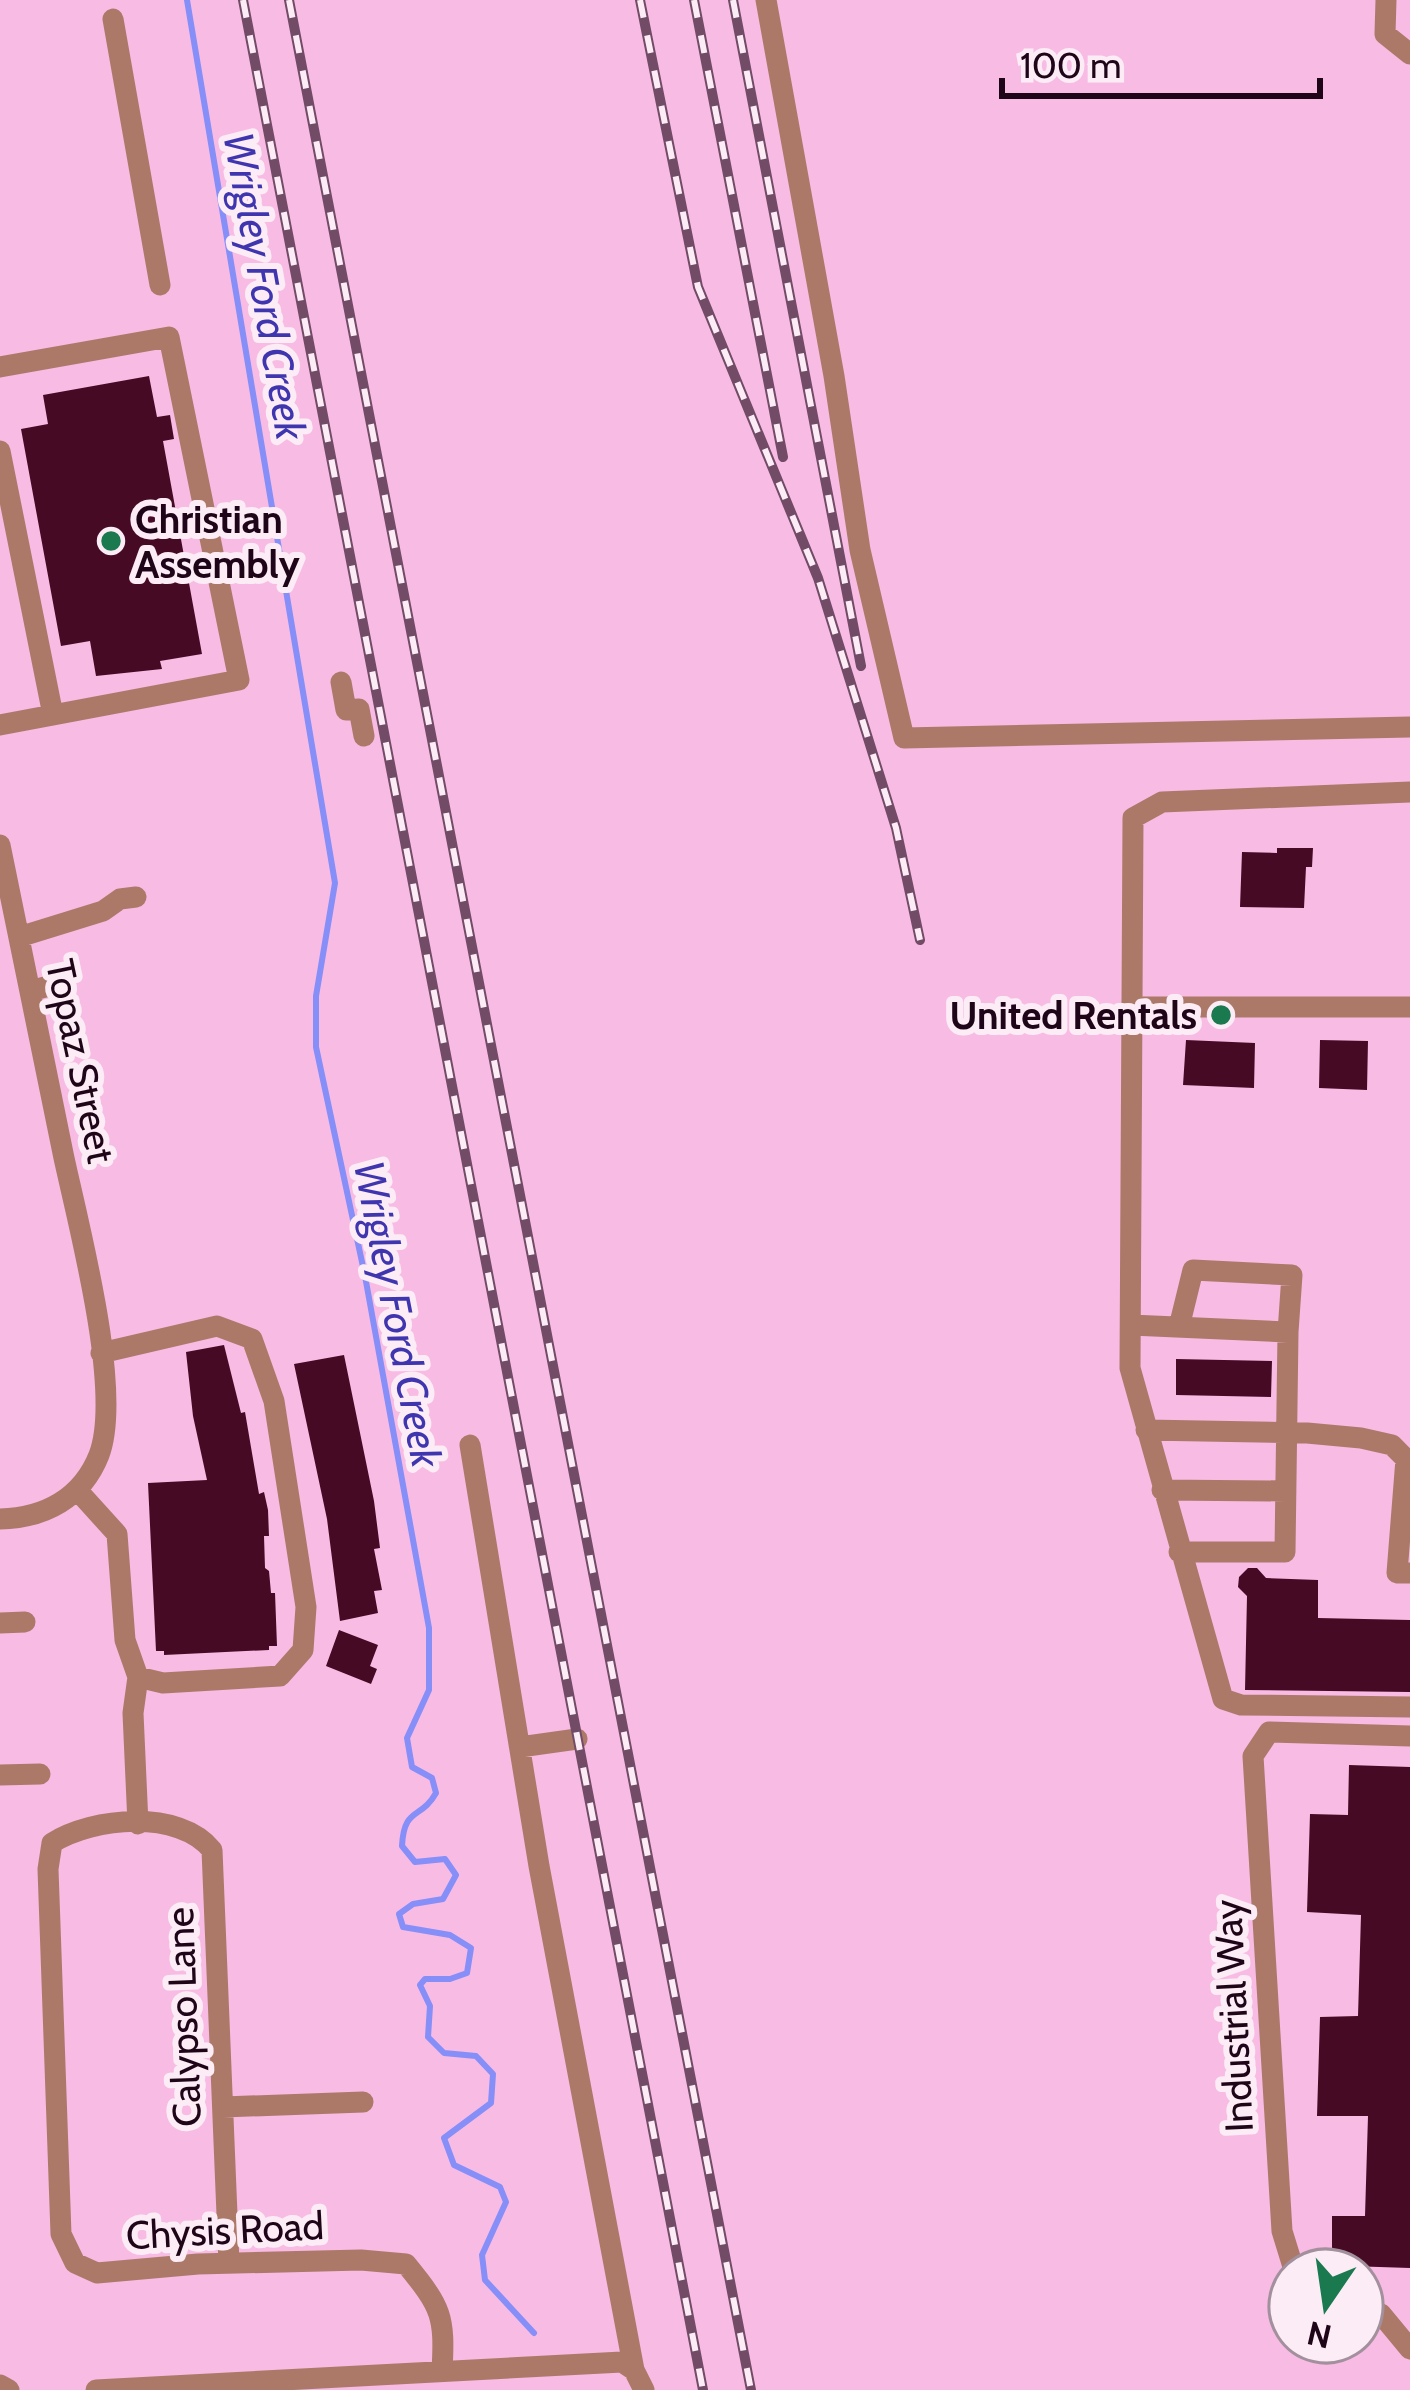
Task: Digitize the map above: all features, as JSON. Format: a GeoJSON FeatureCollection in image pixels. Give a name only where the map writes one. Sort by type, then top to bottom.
{"type":"FeatureCollection","features":[{"type":"Feature","properties":{"kind":"street"},"geometry":{"type":"LineString","coordinates":[[766,0],[860,550],[904,738],[1410,727]]}},
{"type":"Feature","properties":{"kind":"street"},"geometry":{"type":"LineString","coordinates":[[1386,0],[1385,34],[1410,54]]}},
{"type":"Feature","properties":{"kind":"street"},"geometry":{"type":"LineString","coordinates":[[113,19],[160,285]]}},
{"type":"Feature","properties":{"kind":"street"},"geometry":{"type":"LineString","coordinates":[[0,367],[170,337],[239,680],[0,725]]}},
{"type":"Feature","properties":{"kind":"street"},"geometry":{"type":"LineString","coordinates":[[0,451],[53,715]]}},
{"type":"Feature","properties":{"kind":"street"},"geometry":{"type":"LineString","coordinates":[[341,682],[346,710],[359,709],[364,736]]}},
{"type":"Feature","properties":{"kind":"street"},"geometry":{"type":"LineString","coordinates":[[1410,792],[1162,802],[1133,818],[1130,1368],[1223,1699],[1241,1705],[1410,1707]]}},
{"type":"Feature","properties":{"kind":"street","name":"Topaz Street"},"geometry":{"type":"LineString","coordinates":[[0,845],[5,893],[19,937],[93,1298],[107,1394],[100,1452],[79,1492]]}},
{"type":"Feature","properties":{"kind":"street"},"geometry":{"type":"LineString","coordinates":[[19,937],[136,897]]}},
{"type":"Feature","properties":{"kind":"street"},"geometry":{"type":"LineString","coordinates":[[30,991],[64,982]]}},
{"type":"Feature","properties":{"kind":"street"},"geometry":{"type":"LineString","coordinates":[[1132,1007],[1410,1007]]}},
{"type":"Feature","properties":{"kind":"street"},"geometry":{"type":"LineString","coordinates":[[1179,1327],[1193,1270],[1292,1275],[1285,1552],[1179,1552]]}},
{"type":"Feature","properties":{"kind":"street"},"geometry":{"type":"LineString","coordinates":[[93,1298],[120,1298]]}},
{"type":"Feature","properties":{"kind":"street"},"geometry":{"type":"LineString","coordinates":[[1131,1325],[1288,1332]]}},
{"type":"Feature","properties":{"kind":"street"},"geometry":{"type":"LineString","coordinates":[[101,1353],[217,1326],[252,1339],[274,1401],[306,1607],[303,1650],[280,1676],[163,1683],[138,1677]]}},
{"type":"Feature","properties":{"kind":"street"},"geometry":{"type":"LineString","coordinates":[[1145,1430],[1287,1432],[1392,1445],[1406,1459],[1397,1573],[1410,1574]]}},
{"type":"Feature","properties":{"kind":"street"},"geometry":{"type":"LineString","coordinates":[[470,1445],[520,1747],[639,2380]]}},
{"type":"Feature","properties":{"kind":"street"},"geometry":{"type":"LineString","coordinates":[[1162,1490],[1286,1491]]}},
{"type":"Feature","properties":{"kind":"street"},"geometry":{"type":"LineString","coordinates":[[0,1519],[30,1518],[79,1492],[117,1534],[125,1640],[138,1677],[133,1713],[138,1824]]}},
{"type":"Feature","properties":{"kind":"street"},"geometry":{"type":"LineString","coordinates":[[0,1623],[25,1622]]}},
{"type":"Feature","properties":{"kind":"street","name":"Industrial Way"},"geometry":{"type":"LineString","coordinates":[[1287,2246],[1253,1756],[1269,1732],[1410,1736]]}},
{"type":"Feature","properties":{"kind":"street"},"geometry":{"type":"LineString","coordinates":[[520,1747],[577,1739]]}},
{"type":"Feature","properties":{"kind":"street"},"geometry":{"type":"LineString","coordinates":[[0,1775],[40,1774]]}},
{"type":"Feature","properties":{"kind":"street","name":"Calypso Lane"},"geometry":{"type":"LineString","coordinates":[[138,1824],[185,1828],[212,1850],[229,2263]]}},
{"type":"Feature","properties":{"kind":"street","name":"Chysis Road"},"geometry":{"type":"LineString","coordinates":[[138,1824],[71,1831],[52,1843],[48,1869],[61,2234],[74,2263],[97,2273],[229,2263],[361,2260],[406,2264],[426,2288],[444,2324],[442,2372]]}},
{"type":"Feature","properties":{"kind":"street"},"geometry":{"type":"LineString","coordinates":[[223,2108],[363,2102]]}},
{"type":"Feature","properties":{"kind":"street"},"geometry":{"type":"LineString","coordinates":[[1386,2326],[1410,2349]]}},
{"type":"Feature","properties":{"kind":"street"},"geometry":{"type":"LineString","coordinates":[[96,2390],[622,2362],[639,2380]]}},
{"type":"Feature","properties":{"kind":"street"},"geometry":{"type":"LineString","coordinates":[[0,2385],[9,2390]]}},
{"type":"Feature","properties":{"kind":"building","name":"Christian Assembly"},"geometry":{"type":"Polygon","coordinates":[[[149,376],[157,417],[170,415],[174,439],[163,441],[202,654],[160,661],[162,669],[96,676],[90,641],[61,646],[21,429],[48,424],[43,395],[149,376]]]}},
{"type":"Feature","properties":{"kind":"building"},"geometry":{"type":"Polygon","coordinates":[[[1277,848],[1313,848],[1312,867],[1306,867],[1304,908],[1240,907],[1242,852],[1277,853],[1277,848]]]}},
{"type":"Feature","properties":{"kind":"building"},"geometry":{"type":"Polygon","coordinates":[[[1186,1040],[1255,1043],[1254,1088],[1183,1085],[1186,1040]]]}},
{"type":"Feature","properties":{"kind":"building"},"geometry":{"type":"Polygon","coordinates":[[[1320,1040],[1368,1041],[1367,1090],[1319,1088],[1320,1040]]]}},
{"type":"Feature","properties":{"kind":"building"},"geometry":{"type":"Polygon","coordinates":[[[224,1345],[241,1413],[245,1412],[259,1494],[264,1492],[268,1510],[265,1568],[271,1593],[275,1593],[277,1646],[164,1655],[156,1651],[148,1483],[207,1480],[186,1352],[224,1345]]]}},
{"type":"Feature","properties":{"kind":"building"},"geometry":{"type":"Polygon","coordinates":[[[344,1355],[374,1501],[380,1548],[374,1549],[382,1590],[374,1591],[378,1613],[340,1621],[327,1519],[294,1364],[344,1355]]]}},
{"type":"Feature","properties":{"kind":"building"},"geometry":{"type":"Polygon","coordinates":[[[1176,1359],[1272,1361],[1271,1397],[1176,1395],[1176,1359]]]}},
{"type":"Feature","properties":{"kind":"building"},"geometry":{"type":"Polygon","coordinates":[[[1248,1568],[1257,1568],[1266,1578],[1318,1580],[1318,1618],[1410,1620],[1410,1692],[1245,1690],[1247,1596],[1238,1587],[1239,1577],[1248,1568]]]}},
{"type":"Feature","properties":{"kind":"building"},"geometry":{"type":"Polygon","coordinates":[[[339,1630],[378,1645],[370,1666],[377,1669],[371,1684],[326,1666],[339,1630]]]}},
{"type":"Feature","properties":{"kind":"building"},"geometry":{"type":"Polygon","coordinates":[[[1349,1765],[1410,1767],[1410,2268],[1386,2267],[1386,2246],[1332,2246],[1332,2216],[1365,2216],[1368,2116],[1317,2116],[1320,2017],[1358,2016],[1361,1915],[1307,1912],[1310,1814],[1348,1815],[1349,1765]]]}},
{"type":"Feature","properties":{"kind":"waterway","name":"Wrigley Ford Creek"},"geometry":{"type":"LineString","coordinates":[[187,0],[335,883],[316,996],[316,1047],[365,1276],[429,1628],[429,1690],[407,1738],[412,1767],[432,1778],[436,1793],[406,1825],[402,1846],[415,1862],[445,1859],[456,1875],[443,1899],[413,1904],[399,1914],[403,1927],[450,1935],[471,1948],[467,1973],[425,1979],[420,1985],[430,2006],[428,2037],[444,2053],[476,2056],[493,2074],[491,2103],[444,2138],[454,2165],[500,2187],[506,2202],[482,2255],[485,2280],[534,2333]]}},
{"type":"Feature","properties":{"kind":"railway"},"geometry":{"type":"LineString","coordinates":[[243,0],[703,2390]]}},
{"type":"Feature","properties":{"kind":"railway"},"geometry":{"type":"LineString","coordinates":[[289,0],[751,2390]]}},
{"type":"Feature","properties":{"kind":"railway"},"geometry":{"type":"LineString","coordinates":[[640,0],[698,287],[818,578],[896,828],[920,940]]}},
{"type":"Feature","properties":{"kind":"railway"},"geometry":{"type":"LineString","coordinates":[[694,0],[783,457]]}},
{"type":"Feature","properties":{"kind":"railway"},"geometry":{"type":"LineString","coordinates":[[733,0],[861,666]]}},
{"type":"Feature","properties":{"kind":"place","name":"Christian Assembly"},"geometry":{"type":"Point","coordinates":[111,541]}},
{"type":"Feature","properties":{"kind":"place","name":"United Rentals"},"geometry":{"type":"Point","coordinates":[1221,1015]}}]}
